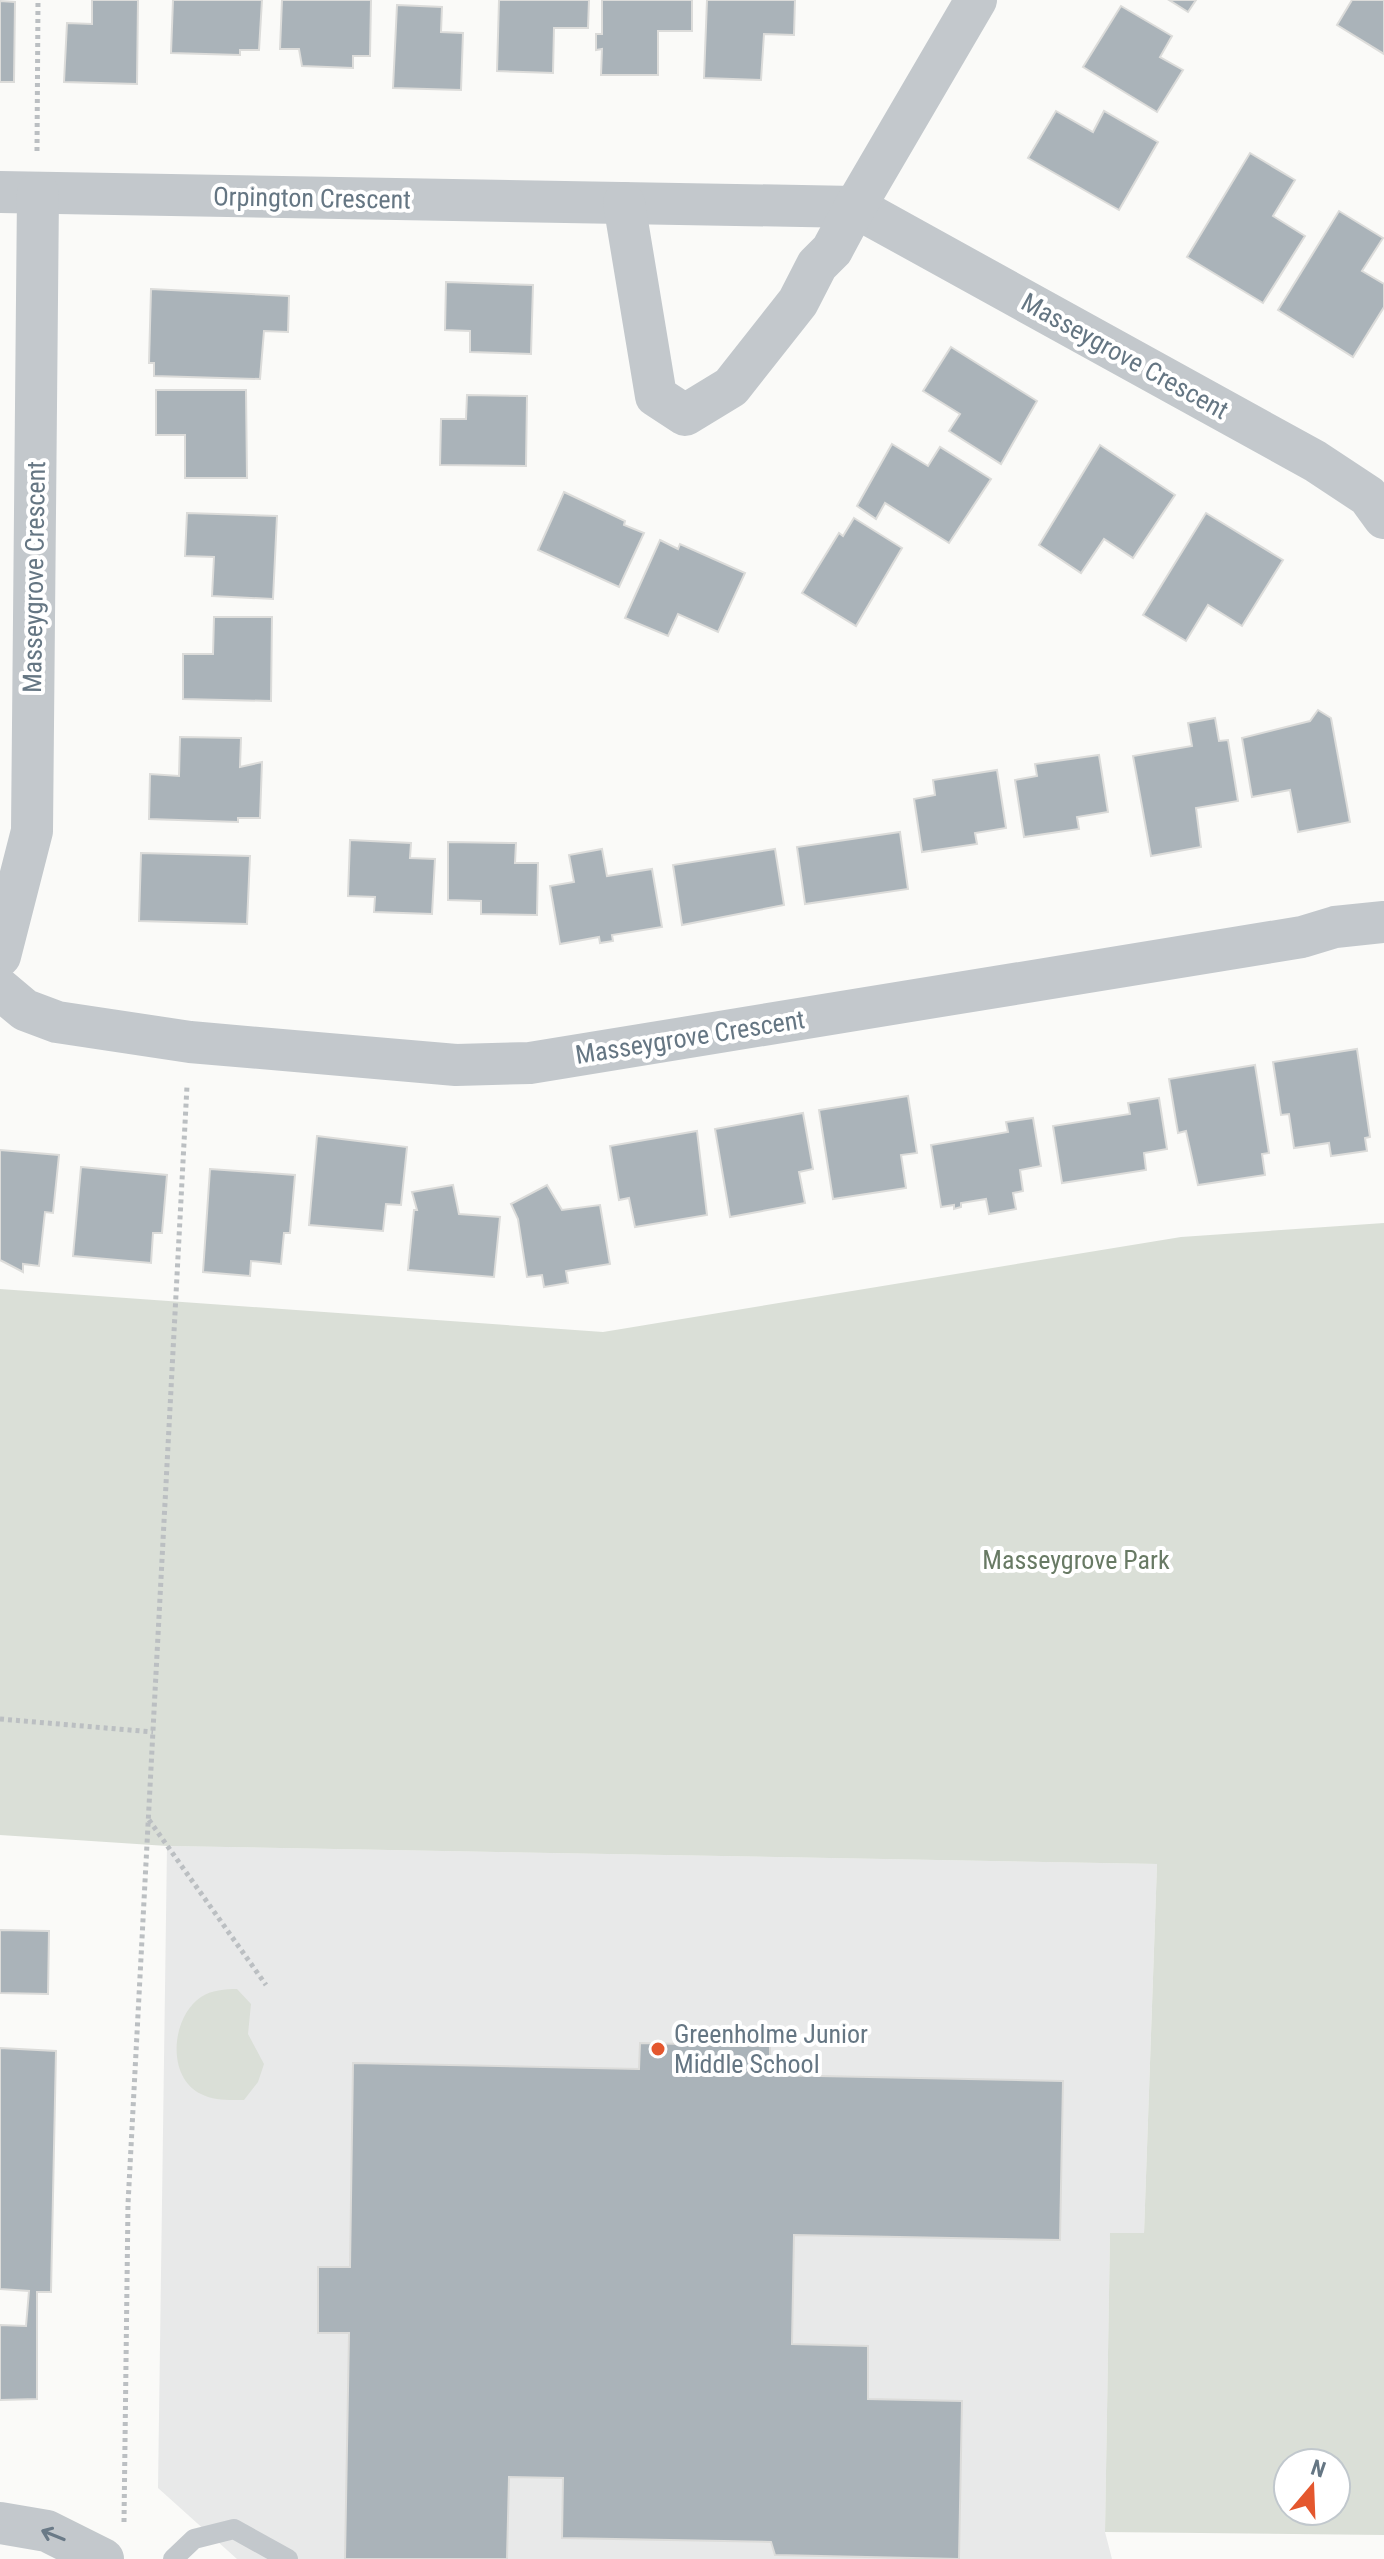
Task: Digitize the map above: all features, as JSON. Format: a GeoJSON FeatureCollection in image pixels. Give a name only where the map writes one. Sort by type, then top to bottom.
{"type":"FeatureCollection","features":[{"type":"Feature","properties":{"kind":"street"},"geometry":{"type":"LineString","coordinates":[[624,203],[656,396],[685,415],[731,387],[798,302],[817,265],[832,250],[976,0]]}},
{"type":"Feature","properties":{"kind":"street","name":"Orpington Crescent"},"geometry":{"type":"LineString","coordinates":[[19,193],[855,207]]}},
{"type":"Feature","properties":{"kind":"street","name":"Masseygrove Crescent"},"geometry":{"type":"LineString","coordinates":[[0,956],[32,831],[19,193]]}},
{"type":"Feature","properties":{"kind":"street","name":"Masseygrove Crescent"},"geometry":{"type":"LineString","coordinates":[[855,207],[1315,461],[1368,496],[1384,518]]}},
{"type":"Feature","properties":{"kind":"street","name":"Masseygrove Crescent"},"geometry":{"type":"LineString","coordinates":[[0,989],[25,1010],[57,1022],[190,1042],[456,1065],[530,1063],[1302,937],[1335,927],[1384,922]]}},
{"type":"Feature","properties":{"kind":"street"},"geometry":{"type":"LineString","coordinates":[[0,2523],[113,2544]]}},
{"type":"Feature","properties":{"kind":"lane"},"geometry":{"type":"LineString","coordinates":[[173,2559],[194,2539],[234,2529],[288,2559]]}},
{"type":"Feature","properties":{"kind":"path"},"geometry":{"type":"LineString","coordinates":[[19,193],[35,98],[38,0]]}},
{"type":"Feature","properties":{"kind":"path"},"geometry":{"type":"LineString","coordinates":[[113,2544],[128,2204],[190,1042]]}},
{"type":"Feature","properties":{"kind":"path"},"geometry":{"type":"LineString","coordinates":[[0,1719],[153,1732]]}},
{"type":"Feature","properties":{"kind":"path"},"geometry":{"type":"LineString","coordinates":[[149,1819],[266,1985]]}},
{"type":"Feature","properties":{"kind":"shaded area","name":"Greenholme Junior Middle School"},"geometry":{"type":"Polygon","coordinates":[[[167,1846],[1157,1864],[1144,2233],[1110,2234],[1105,2532],[1112,2559],[237,2559],[158,2488],[167,1846]]]}},
{"type":"Feature","properties":{"kind":"green space","name":"Masseygrove Park"},"geometry":{"type":"Polygon","coordinates":[[[1384,1223],[1384,2535],[1105,2532],[1110,2233],[1144,2233],[1157,1864],[167,1846],[0,1835],[0,1289],[603,1332],[1181,1237],[1384,1223]]]}},
{"type":"Feature","properties":{"kind":"green space"},"geometry":{"type":"Polygon","coordinates":[[[237,1989],[251,2004],[248,2034],[264,2064],[258,2082],[244,2100],[211,2098],[190,2086],[182,2074],[177,2047],[179,2032],[183,2018],[201,1997],[214,1991],[237,1989]]]}},
{"type":"Feature","properties":{"kind":"building"},"geometry":{"type":"Polygon","coordinates":[[[92,0],[138,0],[137,84],[64,82],[67,23],[92,24],[92,0]]]}},
{"type":"Feature","properties":{"kind":"building"},"geometry":{"type":"Polygon","coordinates":[[[173,0],[262,0],[259,50],[240,50],[240,55],[171,53],[173,0]]]}},
{"type":"Feature","properties":{"kind":"building"},"geometry":{"type":"Polygon","coordinates":[[[282,0],[371,0],[370,56],[353,56],[353,68],[302,66],[299,49],[280,49],[282,0]]]}},
{"type":"Feature","properties":{"kind":"building"},"geometry":{"type":"Polygon","coordinates":[[[499,0],[589,0],[588,28],[554,28],[553,73],[497,71],[499,0]]]}},
{"type":"Feature","properties":{"kind":"building"},"geometry":{"type":"Polygon","coordinates":[[[602,0],[692,0],[692,31],[658,31],[658,75],[601,75],[602,49],[596,50],[596,34],[602,34],[602,0]]]}},
{"type":"Feature","properties":{"kind":"building"},"geometry":{"type":"Polygon","coordinates":[[[707,0],[795,0],[794,35],[764,34],[761,80],[704,78],[707,0]]]}},
{"type":"Feature","properties":{"kind":"building"},"geometry":{"type":"Polygon","coordinates":[[[1169,0],[1196,0],[1188,12],[1169,0]]]}},
{"type":"Feature","properties":{"kind":"building"},"geometry":{"type":"Polygon","coordinates":[[[1352,0],[1384,0],[1384,54],[1337,25],[1352,0]]]}},
{"type":"Feature","properties":{"kind":"building"},"geometry":{"type":"Polygon","coordinates":[[[0,1],[15,2],[14,82],[0,82],[0,1]]]}},
{"type":"Feature","properties":{"kind":"building"},"geometry":{"type":"Polygon","coordinates":[[[397,5],[442,7],[441,32],[463,33],[461,90],[393,88],[397,5]]]}},
{"type":"Feature","properties":{"kind":"building"},"geometry":{"type":"Polygon","coordinates":[[[1121,6],[1172,36],[1160,57],[1183,70],[1157,112],[1083,67],[1121,6]]]}},
{"type":"Feature","properties":{"kind":"building"},"geometry":{"type":"Polygon","coordinates":[[[1056,111],[1093,132],[1104,111],[1158,142],[1119,210],[1028,158],[1056,111]]]}},
{"type":"Feature","properties":{"kind":"building"},"geometry":{"type":"Polygon","coordinates":[[[1250,153],[1295,180],[1273,216],[1305,236],[1263,303],[1187,257],[1250,153]]]}},
{"type":"Feature","properties":{"kind":"building"},"geometry":{"type":"Polygon","coordinates":[[[1339,211],[1383,238],[1362,271],[1384,284],[1384,307],[1353,357],[1278,310],[1339,211]]]}},
{"type":"Feature","properties":{"kind":"building"},"geometry":{"type":"Polygon","coordinates":[[[446,282],[533,285],[531,354],[470,352],[470,331],[445,330],[446,282]]]}},
{"type":"Feature","properties":{"kind":"building"},"geometry":{"type":"Polygon","coordinates":[[[151,289],[289,296],[288,332],[264,331],[260,379],[154,376],[154,363],[149,363],[151,289]]]}},
{"type":"Feature","properties":{"kind":"building"},"geometry":{"type":"Polygon","coordinates":[[[951,347],[1037,401],[1001,464],[949,431],[960,414],[923,391],[951,347]]]}},
{"type":"Feature","properties":{"kind":"building"},"geometry":{"type":"Polygon","coordinates":[[[156,390],[246,390],[247,478],[185,478],[185,435],[156,435],[156,390]]]}},
{"type":"Feature","properties":{"kind":"building"},"geometry":{"type":"Polygon","coordinates":[[[467,395],[527,396],[526,466],[440,465],[441,419],[466,419],[467,395]]]}},
{"type":"Feature","properties":{"kind":"building"},"geometry":{"type":"Polygon","coordinates":[[[892,444],[928,466],[940,447],[991,479],[949,543],[885,503],[876,519],[857,506],[892,444]]]}},
{"type":"Feature","properties":{"kind":"building"},"geometry":{"type":"Polygon","coordinates":[[[1100,445],[1175,495],[1133,558],[1104,539],[1081,573],[1039,545],[1100,445]]]}},
{"type":"Feature","properties":{"kind":"building"},"geometry":{"type":"Polygon","coordinates":[[[564,492],[644,533],[619,587],[538,550],[564,492]]]}},
{"type":"Feature","properties":{"kind":"building"},"geometry":{"type":"Polygon","coordinates":[[[187,513],[277,516],[273,599],[212,596],[214,557],[185,556],[187,513]]]}},
{"type":"Feature","properties":{"kind":"building"},"geometry":{"type":"Polygon","coordinates":[[[1206,513],[1283,560],[1242,626],[1208,605],[1186,641],[1143,615],[1206,513]]]}},
{"type":"Feature","properties":{"kind":"building"},"geometry":{"type":"Polygon","coordinates":[[[854,518],[902,548],[856,626],[802,593],[839,533],[843,536],[854,518]]]}},
{"type":"Feature","properties":{"kind":"building"},"geometry":{"type":"Polygon","coordinates":[[[660,540],[678,549],[680,544],[745,573],[718,632],[678,614],[668,636],[625,618],[660,540]]]}},
{"type":"Feature","properties":{"kind":"building"},"geometry":{"type":"Polygon","coordinates":[[[214,617],[272,617],[271,701],[183,699],[183,654],[213,654],[214,617]]]}},
{"type":"Feature","properties":{"kind":"building"},"geometry":{"type":"Polygon","coordinates":[[[1318,710],[1331,718],[1350,822],[1298,832],[1290,790],[1252,797],[1242,738],[1310,721],[1318,710]]]}},
{"type":"Feature","properties":{"kind":"building"},"geometry":{"type":"Polygon","coordinates":[[[1215,718],[1219,741],[1228,740],[1238,801],[1196,808],[1201,847],[1151,856],[1133,756],[1192,746],[1188,723],[1215,718]]]}},
{"type":"Feature","properties":{"kind":"building"},"geometry":{"type":"Polygon","coordinates":[[[180,737],[241,738],[240,767],[262,762],[260,818],[238,818],[238,822],[149,819],[150,774],[179,776],[180,737]]]}},
{"type":"Feature","properties":{"kind":"building"},"geometry":{"type":"Polygon","coordinates":[[[1099,755],[1108,812],[1077,817],[1079,829],[1024,837],[1015,780],[1037,776],[1035,764],[1099,755]]]}},
{"type":"Feature","properties":{"kind":"building"},"geometry":{"type":"Polygon","coordinates":[[[997,770],[1006,828],[975,833],[977,844],[922,852],[914,799],[935,795],[933,780],[997,770]]]}},
{"type":"Feature","properties":{"kind":"building"},"geometry":{"type":"Polygon","coordinates":[[[900,832],[908,889],[805,904],[797,847],[900,832]]]}},
{"type":"Feature","properties":{"kind":"building"},"geometry":{"type":"Polygon","coordinates":[[[350,840],[411,843],[410,858],[435,859],[432,914],[374,912],[375,897],[348,896],[350,840]]]}},
{"type":"Feature","properties":{"kind":"building"},"geometry":{"type":"Polygon","coordinates":[[[448,842],[516,843],[515,863],[538,863],[537,915],[481,914],[481,901],[448,900],[448,842]]]}},
{"type":"Feature","properties":{"kind":"building"},"geometry":{"type":"Polygon","coordinates":[[[602,849],[607,876],[652,869],[662,927],[612,935],[613,941],[600,943],[599,937],[560,944],[550,886],[574,882],[569,855],[602,849]]]}},
{"type":"Feature","properties":{"kind":"building"},"geometry":{"type":"Polygon","coordinates":[[[775,849],[784,905],[682,925],[673,865],[775,849]]]}},
{"type":"Feature","properties":{"kind":"building"},"geometry":{"type":"Polygon","coordinates":[[[141,853],[250,856],[247,924],[139,921],[141,853]]]}},
{"type":"Feature","properties":{"kind":"building"},"geometry":{"type":"Polygon","coordinates":[[[1357,1049],[1370,1137],[1365,1138],[1367,1151],[1331,1156],[1329,1143],[1294,1148],[1289,1114],[1281,1115],[1273,1062],[1357,1049]]]}},
{"type":"Feature","properties":{"kind":"building"},"geometry":{"type":"Polygon","coordinates":[[[1255,1065],[1269,1153],[1262,1154],[1265,1175],[1198,1185],[1186,1131],[1178,1133],[1169,1079],[1255,1065]]]}},
{"type":"Feature","properties":{"kind":"building"},"geometry":{"type":"Polygon","coordinates":[[[908,1096],[917,1153],[901,1155],[906,1188],[833,1199],[819,1110],[908,1096]]]}},
{"type":"Feature","properties":{"kind":"building"},"geometry":{"type":"Polygon","coordinates":[[[1159,1098],[1167,1149],[1144,1153],[1146,1170],[1062,1183],[1053,1126],[1130,1114],[1128,1103],[1159,1098]]]}},
{"type":"Feature","properties":{"kind":"building"},"geometry":{"type":"Polygon","coordinates":[[[803,1113],[813,1169],[799,1172],[805,1203],[730,1217],[715,1129],[803,1113]]]}},
{"type":"Feature","properties":{"kind":"building"},"geometry":{"type":"Polygon","coordinates":[[[1033,1118],[1041,1166],[1020,1170],[1023,1191],[1013,1193],[1016,1209],[989,1214],[986,1199],[961,1203],[961,1207],[954,1209],[954,1205],[941,1207],[931,1145],[1008,1132],[1006,1122],[1033,1118]]]}},
{"type":"Feature","properties":{"kind":"building"},"geometry":{"type":"Polygon","coordinates":[[[697,1131],[707,1215],[635,1227],[629,1198],[619,1200],[610,1146],[697,1131]]]}},
{"type":"Feature","properties":{"kind":"building"},"geometry":{"type":"Polygon","coordinates":[[[317,1136],[407,1147],[401,1205],[386,1204],[383,1231],[309,1225],[317,1136]]]}},
{"type":"Feature","properties":{"kind":"building"},"geometry":{"type":"Polygon","coordinates":[[[0,1150],[59,1155],[53,1213],[45,1212],[39,1266],[23,1264],[23,1272],[0,1260],[0,1150]]]}},
{"type":"Feature","properties":{"kind":"building"},"geometry":{"type":"Polygon","coordinates":[[[81,1167],[167,1175],[162,1233],[153,1233],[151,1263],[73,1256],[81,1167]]]}},
{"type":"Feature","properties":{"kind":"building"},"geometry":{"type":"Polygon","coordinates":[[[210,1169],[295,1175],[290,1233],[284,1233],[281,1264],[251,1261],[250,1276],[203,1272],[210,1169]]]}},
{"type":"Feature","properties":{"kind":"building"},"geometry":{"type":"Polygon","coordinates":[[[453,1185],[459,1214],[500,1217],[494,1277],[408,1270],[414,1210],[417,1210],[412,1192],[453,1185]]]}},
{"type":"Feature","properties":{"kind":"building"},"geometry":{"type":"Polygon","coordinates":[[[547,1185],[562,1210],[600,1205],[610,1264],[566,1271],[568,1283],[544,1287],[542,1275],[527,1277],[518,1219],[511,1204],[547,1185]]]}},
{"type":"Feature","properties":{"kind":"building"},"geometry":{"type":"Polygon","coordinates":[[[0,1930],[49,1931],[48,1994],[0,1993],[0,1930]]]}},
{"type":"Feature","properties":{"kind":"building"},"geometry":{"type":"Polygon","coordinates":[[[640,2043],[770,2046],[770,2075],[1063,2081],[1060,2240],[794,2235],[792,2344],[868,2346],[868,2399],[962,2401],[959,2559],[775,2555],[771,2542],[562,2538],[563,2478],[509,2477],[507,2559],[345,2559],[349,2333],[318,2333],[318,2267],[350,2267],[353,2063],[639,2069],[640,2043]]]}},
{"type":"Feature","properties":{"kind":"building"},"geometry":{"type":"Polygon","coordinates":[[[0,2048],[56,2051],[51,2292],[37,2292],[37,2399],[0,2400],[0,2325],[26,2326],[29,2291],[0,2289],[0,2048]]]}},
{"type":"Feature","properties":{"kind":"place","name":"Greenholme Junior Middle School"},"geometry":{"type":"Point","coordinates":[658,2049]}}]}
